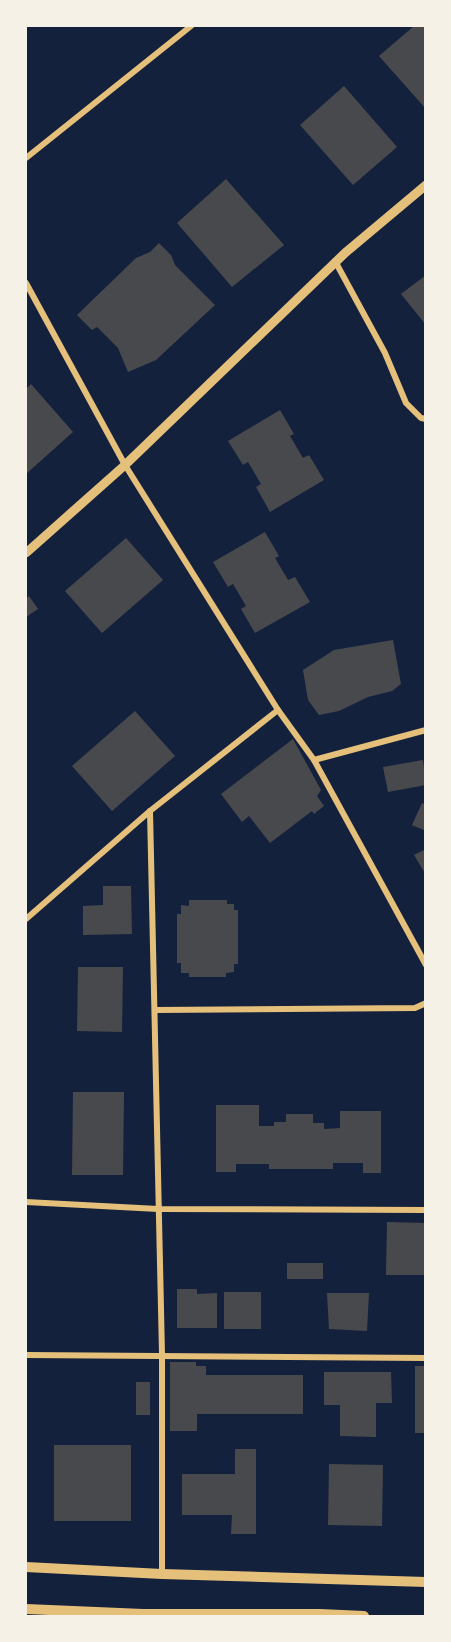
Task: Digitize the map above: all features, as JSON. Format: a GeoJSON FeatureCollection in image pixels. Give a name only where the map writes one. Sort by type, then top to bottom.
{"type":"FeatureCollection","features":[{"type":"Feature","properties":{"kind":"main road"},"geometry":{"type":"LineString","coordinates":[[26,1567],[162,1574],[426,1582]]}},
{"type":"Feature","properties":{"kind":"main road"},"geometry":{"type":"LineString","coordinates":[[26,1609],[143,1615],[320,1614],[364,1617]]}},
{"type":"Feature","properties":{"kind":"street"},"geometry":{"type":"LineString","coordinates":[[26,158],[191,26]]}},
{"type":"Feature","properties":{"kind":"street"},"geometry":{"type":"LineString","coordinates":[[26,553],[125,465],[335,261],[426,185]]}},
{"type":"Feature","properties":{"kind":"street"},"geometry":{"type":"LineString","coordinates":[[335,261],[385,354],[406,403],[420,418],[426,419]]}},
{"type":"Feature","properties":{"kind":"street"},"geometry":{"type":"LineString","coordinates":[[26,283],[125,465],[278,710],[314,760],[426,965]]}},
{"type":"Feature","properties":{"kind":"street"},"geometry":{"type":"LineString","coordinates":[[26,920],[150,811],[278,710]]}},
{"type":"Feature","properties":{"kind":"street"},"geometry":{"type":"LineString","coordinates":[[314,760],[426,730]]}},
{"type":"Feature","properties":{"kind":"street"},"geometry":{"type":"LineString","coordinates":[[150,811],[162,1354],[162,1574]]}},
{"type":"Feature","properties":{"kind":"street"},"geometry":{"type":"LineString","coordinates":[[156,1010],[415,1008],[426,1003]]}},
{"type":"Feature","properties":{"kind":"street"},"geometry":{"type":"LineString","coordinates":[[26,1202],[158,1209],[426,1210]]}},
{"type":"Feature","properties":{"kind":"street"},"geometry":{"type":"LineString","coordinates":[[26,1355],[162,1354],[426,1358]]}},
{"type":"Feature","properties":{"kind":"building"},"geometry":{"type":"Polygon","coordinates":[[[414,26],[426,26],[426,109],[379,56],[414,26]]]}},
{"type":"Feature","properties":{"kind":"building"},"geometry":{"type":"Polygon","coordinates":[[[344,86],[397,147],[353,185],[300,125],[344,86]]]}},
{"type":"Feature","properties":{"kind":"building"},"geometry":{"type":"Polygon","coordinates":[[[226,179],[284,245],[232,287],[177,223],[226,179]]]}},
{"type":"Feature","properties":{"kind":"building"},"geometry":{"type":"Polygon","coordinates":[[[159,243],[171,255],[175,265],[215,305],[156,360],[128,372],[118,348],[97,327],[92,330],[77,315],[136,258],[150,252],[159,243]]]}},
{"type":"Feature","properties":{"kind":"building"},"geometry":{"type":"Polygon","coordinates":[[[426,275],[426,325],[401,294],[426,275]]]}},
{"type":"Feature","properties":{"kind":"building"},"geometry":{"type":"Polygon","coordinates":[[[31,384],[73,432],[26,474],[26,389],[31,384]]]}},
{"type":"Feature","properties":{"kind":"building"},"geometry":{"type":"Polygon","coordinates":[[[280,410],[294,434],[290,436],[303,458],[309,455],[324,480],[270,512],[256,487],[261,484],[248,462],[243,465],[228,441],[280,410]]]}},
{"type":"Feature","properties":{"kind":"building"},"geometry":{"type":"Polygon","coordinates":[[[265,532],[279,556],[275,558],[288,580],[295,577],[310,602],[255,633],[241,609],[246,606],[233,584],[228,587],[213,562],[265,532]]]}},
{"type":"Feature","properties":{"kind":"building"},"geometry":{"type":"Polygon","coordinates":[[[126,538],[163,580],[102,633],[65,591],[126,538]]]}},
{"type":"Feature","properties":{"kind":"building"},"geometry":{"type":"Polygon","coordinates":[[[29,596],[38,609],[26,617],[26,599],[29,596]]]}},
{"type":"Feature","properties":{"kind":"building"},"geometry":{"type":"Polygon","coordinates":[[[393,640],[401,684],[392,691],[368,697],[339,711],[319,715],[308,700],[303,670],[334,650],[393,640]]]}},
{"type":"Feature","properties":{"kind":"building"},"geometry":{"type":"Polygon","coordinates":[[[135,711],[175,756],[112,811],[72,766],[135,711]]]}},
{"type":"Feature","properties":{"kind":"building"},"geometry":{"type":"Polygon","coordinates":[[[293,739],[321,790],[317,796],[324,806],[314,814],[312,811],[270,843],[249,816],[242,822],[221,794],[293,739]]]}},
{"type":"Feature","properties":{"kind":"building"},"geometry":{"type":"Polygon","coordinates":[[[423,760],[426,785],[388,792],[383,767],[423,760]]]}},
{"type":"Feature","properties":{"kind":"building"},"geometry":{"type":"Polygon","coordinates":[[[422,803],[426,805],[426,831],[412,825],[422,803]]]}},
{"type":"Feature","properties":{"kind":"building"},"geometry":{"type":"Polygon","coordinates":[[[426,849],[426,875],[414,855],[426,849]]]}},
{"type":"Feature","properties":{"kind":"building"},"geometry":{"type":"Polygon","coordinates":[[[103,886],[131,886],[132,934],[83,935],[83,906],[103,905],[103,886]]]}},
{"type":"Feature","properties":{"kind":"building"},"geometry":{"type":"Polygon","coordinates":[[[189,900],[227,900],[227,904],[234,904],[234,910],[238,910],[238,964],[234,964],[234,972],[226,973],[226,977],[189,977],[189,973],[181,973],[181,963],[177,963],[177,914],[181,914],[181,905],[189,906],[189,900]]]}},
{"type":"Feature","properties":{"kind":"building"},"geometry":{"type":"Polygon","coordinates":[[[78,967],[123,967],[122,1032],[77,1031],[78,967]]]}},
{"type":"Feature","properties":{"kind":"building"},"geometry":{"type":"Polygon","coordinates":[[[73,1092],[124,1092],[123,1175],[72,1175],[73,1092]]]}},
{"type":"Feature","properties":{"kind":"building"},"geometry":{"type":"Polygon","coordinates":[[[216,1105],[259,1105],[259,1126],[274,1126],[274,1122],[286,1122],[286,1114],[313,1114],[313,1123],[324,1123],[324,1129],[340,1128],[340,1111],[381,1111],[381,1173],[363,1173],[363,1163],[333,1163],[333,1169],[269,1169],[269,1164],[236,1164],[236,1172],[216,1172],[216,1105]]]}},
{"type":"Feature","properties":{"kind":"building"},"geometry":{"type":"Polygon","coordinates":[[[387,1222],[426,1223],[426,1275],[386,1275],[387,1222]]]}},
{"type":"Feature","properties":{"kind":"building"},"geometry":{"type":"Polygon","coordinates":[[[287,1263],[323,1263],[323,1279],[287,1279],[287,1263]]]}},
{"type":"Feature","properties":{"kind":"building"},"geometry":{"type":"Polygon","coordinates":[[[177,1289],[197,1289],[197,1294],[217,1293],[217,1328],[177,1328],[177,1289]]]}},
{"type":"Feature","properties":{"kind":"building"},"geometry":{"type":"Polygon","coordinates":[[[224,1292],[261,1292],[261,1329],[224,1329],[224,1292]]]}},
{"type":"Feature","properties":{"kind":"building"},"geometry":{"type":"Polygon","coordinates":[[[327,1293],[369,1293],[367,1331],[329,1329],[327,1293]]]}},
{"type":"Feature","properties":{"kind":"building"},"geometry":{"type":"Polygon","coordinates":[[[170,1362],[196,1362],[196,1366],[206,1366],[206,1375],[303,1375],[303,1414],[197,1414],[197,1431],[170,1431],[170,1362]]]}},
{"type":"Feature","properties":{"kind":"building"},"geometry":{"type":"Polygon","coordinates":[[[415,1366],[426,1366],[426,1433],[415,1433],[415,1366]]]}},
{"type":"Feature","properties":{"kind":"building"},"geometry":{"type":"Polygon","coordinates":[[[324,1372],[391,1372],[392,1403],[376,1403],[376,1437],[340,1436],[340,1405],[324,1405],[324,1372]]]}},
{"type":"Feature","properties":{"kind":"building"},"geometry":{"type":"Polygon","coordinates":[[[136,1382],[150,1382],[150,1415],[136,1415],[136,1382]]]}},
{"type":"Feature","properties":{"kind":"building"},"geometry":{"type":"Polygon","coordinates":[[[54,1445],[131,1445],[131,1521],[54,1521],[54,1445]]]}},
{"type":"Feature","properties":{"kind":"building"},"geometry":{"type":"Polygon","coordinates":[[[235,1449],[256,1449],[256,1534],[231,1534],[232,1515],[182,1515],[182,1474],[235,1474],[235,1449]]]}},
{"type":"Feature","properties":{"kind":"building"},"geometry":{"type":"Polygon","coordinates":[[[329,1464],[383,1465],[382,1526],[328,1525],[329,1464]]]}}]}
